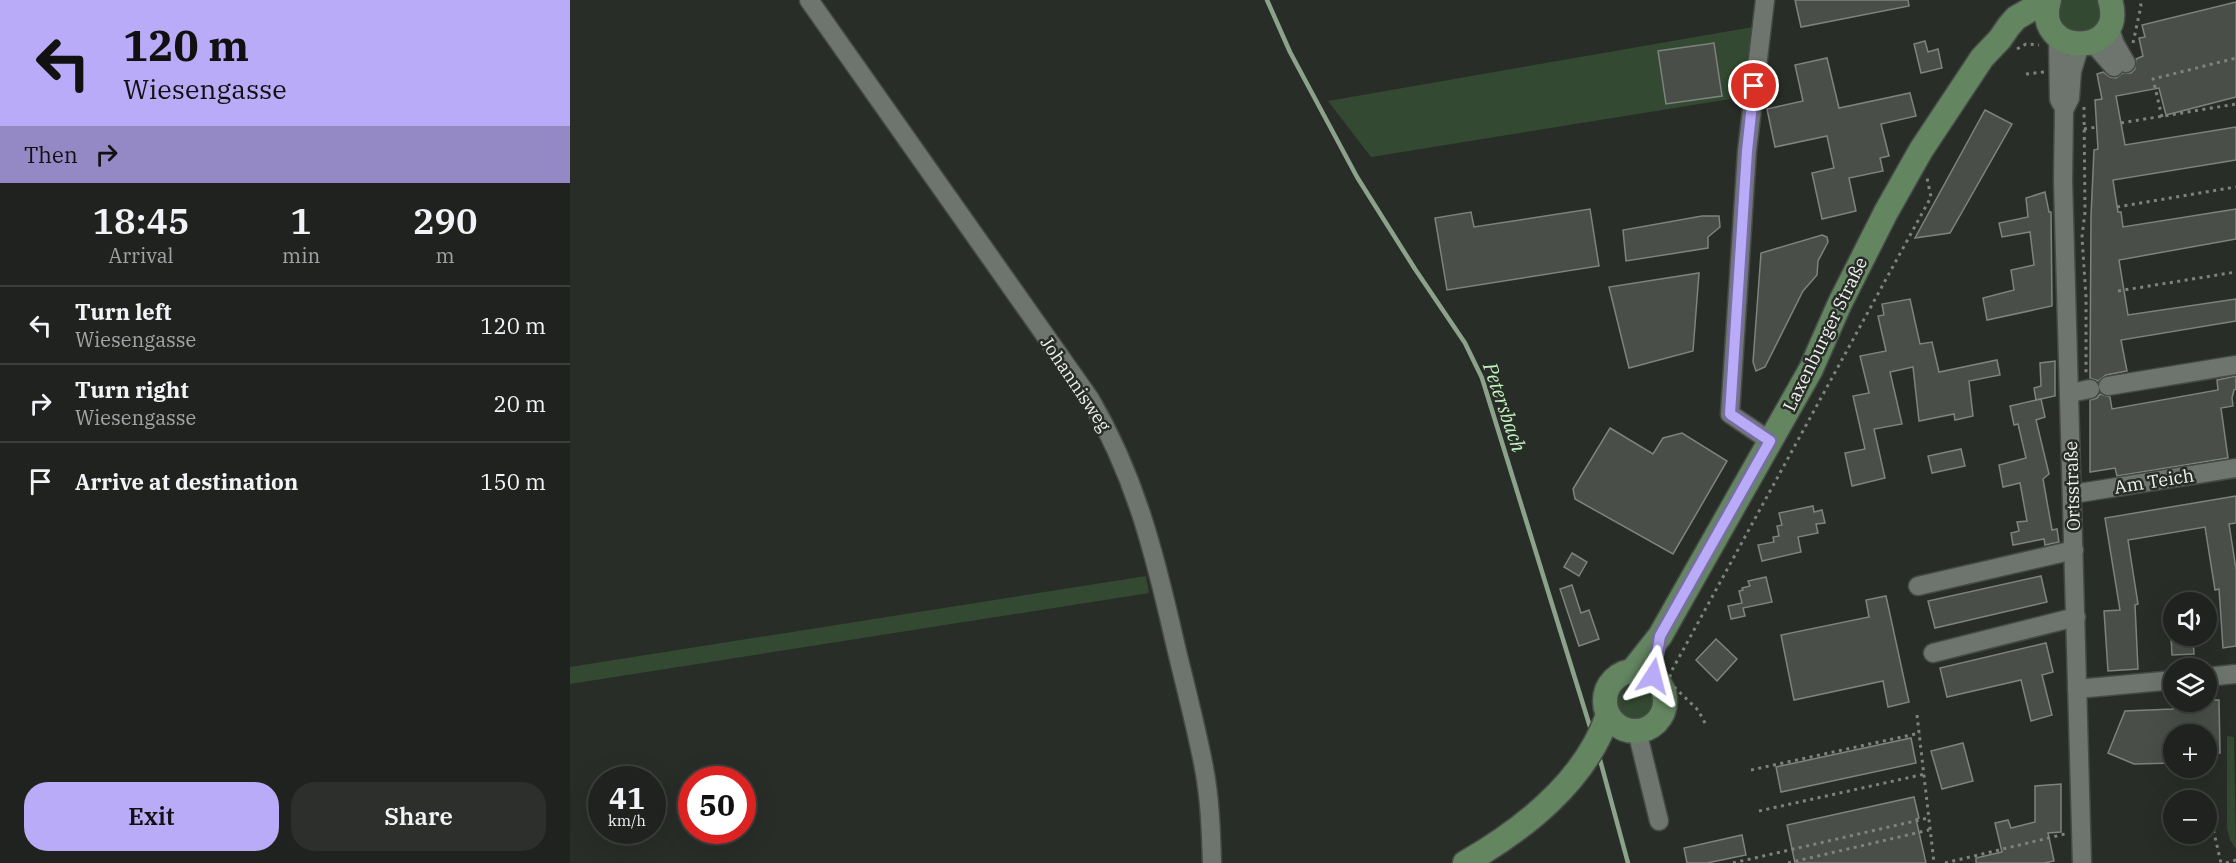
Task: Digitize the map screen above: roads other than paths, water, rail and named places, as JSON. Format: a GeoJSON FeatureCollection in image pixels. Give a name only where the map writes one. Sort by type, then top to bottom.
{"type":"FeatureCollection","features":[{"type":"Feature","properties":{"kind":"main road","name":"Laxenburger Straße"},"geometry":{"type":"LineString","coordinates":[[2007,45],[2008,26],[2016,18],[2048,0]]}},
{"type":"Feature","properties":{"kind":"main road"},"geometry":{"type":"LineString","coordinates":[[2048,0],[2047,16],[2087,26]]}},
{"type":"Feature","properties":{"kind":"main road","name":"Laxenburger Straße"},"geometry":{"type":"LineString","coordinates":[[1465,863],[1517,830],[1554,796],[1600,738],[1623,725],[1605,704],[1608,686],[1621,673],[1643,673],[1660,636],[1811,369],[1840,303],[1921,150],[1982,58],[2039,26],[2087,26]]}},
{"type":"Feature","properties":{"kind":"main road"},"geometry":{"type":"LineString","coordinates":[[1623,725],[1651,727],[1664,711],[1665,694],[1660,684],[1643,673]]}},
{"type":"Feature","properties":{"kind":"street","name":"Johannisweg"},"geometry":{"type":"LineString","coordinates":[[809,0],[1090,399],[1107,428],[1144,519],[1160,575],[1204,770],[1212,863]]}},
{"type":"Feature","properties":{"kind":"street"},"geometry":{"type":"LineString","coordinates":[[1765,0],[1747,151],[1730,414],[1770,441]]}},
{"type":"Feature","properties":{"kind":"street"},"geometry":{"type":"LineString","coordinates":[[2087,26],[2108,63],[2121,62]]}},
{"type":"Feature","properties":{"kind":"street","name":"Ortsstraße"},"geometry":{"type":"LineString","coordinates":[[2082,863],[2073,494],[2082,391],[2063,181],[2064,110],[2059,99],[2058,71],[2087,26]]}},
{"type":"Feature","properties":{"kind":"street","name":"Ortsstraße"},"geometry":{"type":"LineString","coordinates":[[2064,110],[2070,98],[2072,71],[2087,26]]}},
{"type":"Feature","properties":{"kind":"street"},"geometry":{"type":"LineString","coordinates":[[2108,386],[2236,366]]}},
{"type":"Feature","properties":{"kind":"street","name":"Am Teich"},"geometry":{"type":"LineString","coordinates":[[2073,494],[2236,468]]}},
{"type":"Feature","properties":{"kind":"street"},"geometry":{"type":"LineString","coordinates":[[1918,586],[2074,550]]}},
{"type":"Feature","properties":{"kind":"street"},"geometry":{"type":"LineString","coordinates":[[1933,653],[2076,617]]}},
{"type":"Feature","properties":{"kind":"street"},"geometry":{"type":"LineString","coordinates":[[2217,676],[2236,674]]}},
{"type":"Feature","properties":{"kind":"street"},"geometry":{"type":"LineString","coordinates":[[2078,689],[2163,681]]}},
{"type":"Feature","properties":{"kind":"street"},"geometry":{"type":"LineString","coordinates":[[1623,725],[1659,822]]}},
{"type":"Feature","properties":{"kind":"waterway","name":"Petersbach"},"geometry":{"type":"LineString","coordinates":[[1267,0],[1290,52],[1357,177],[1465,343],[1482,378],[1591,730]]}},
{"type":"Feature","properties":{"kind":"waterway","name":"Petersbach"},"geometry":{"type":"LineString","coordinates":[[1599,756],[1628,863]]}}]}
